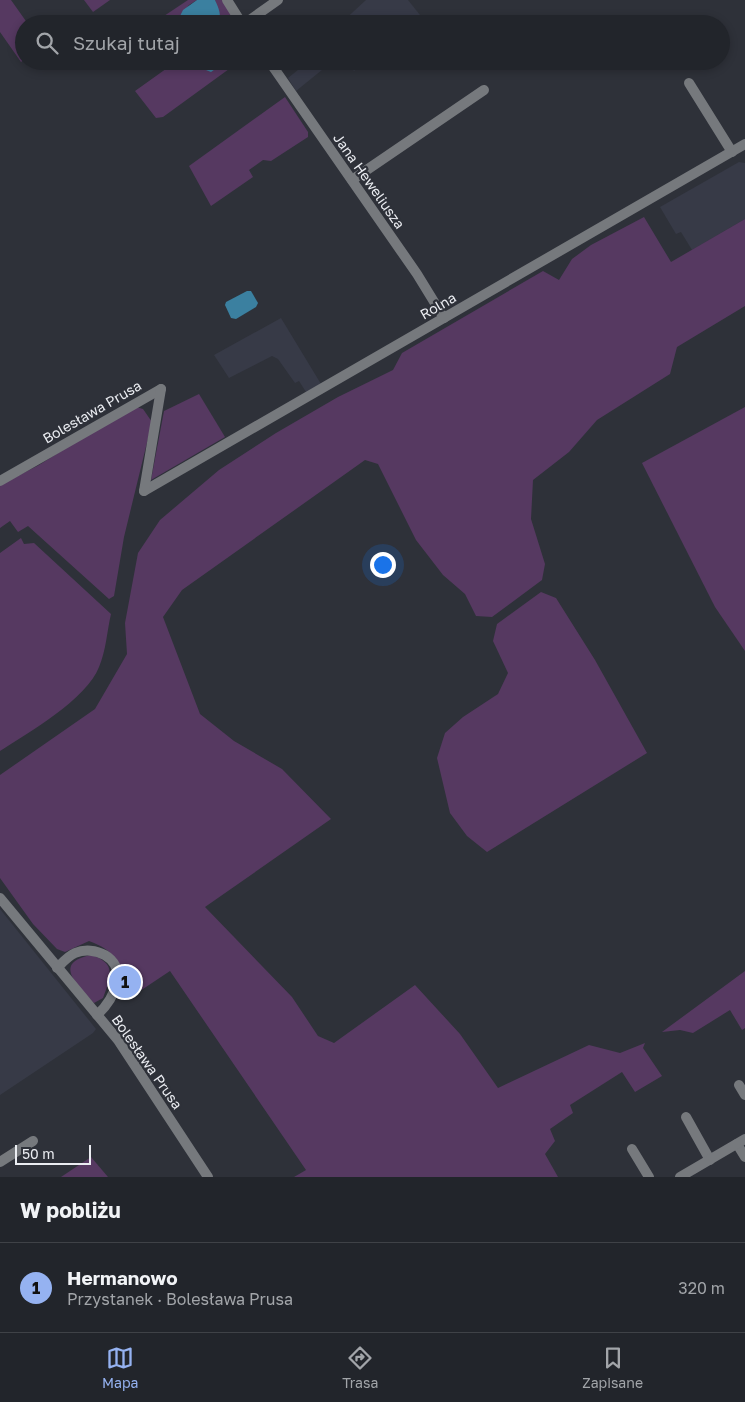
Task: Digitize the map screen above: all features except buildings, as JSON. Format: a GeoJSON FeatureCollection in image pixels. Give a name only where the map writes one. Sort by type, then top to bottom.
{"type":"FeatureCollection","features":[{"type":"Feature","properties":{"kind":"street"},"geometry":{"type":"LineString","coordinates":[[228,0],[237,15]]}},
{"type":"Feature","properties":{"kind":"street"},"geometry":{"type":"LineString","coordinates":[[256,15],[278,0]]}},
{"type":"Feature","properties":{"kind":"street","name":"Jana Heweliusza"},"geometry":{"type":"LineString","coordinates":[[275,70],[417,274],[444,318]]}},
{"type":"Feature","properties":{"kind":"street"},"geometry":{"type":"LineString","coordinates":[[689,84],[732,152]]}},
{"type":"Feature","properties":{"kind":"street"},"geometry":{"type":"LineString","coordinates":[[352,180],[484,90]]}},
{"type":"Feature","properties":{"kind":"street","name":"Rolna"},"geometry":{"type":"LineString","coordinates":[[144,491],[745,144]]}},
{"type":"Feature","properties":{"kind":"street","name":"Bolesława Prusa"},"geometry":{"type":"LineString","coordinates":[[0,481],[161,389],[144,491]]}},
{"type":"Feature","properties":{"kind":"street","name":"Bolesława Prusa"},"geometry":{"type":"LineString","coordinates":[[0,898],[118,1040],[208,1177]]}},
{"type":"Feature","properties":{"kind":"street"},"geometry":{"type":"LineString","coordinates":[[57,968],[74,953],[92,949],[107,956],[116,968],[118,981],[108,1005],[97,1015]]}},
{"type":"Feature","properties":{"kind":"street"},"geometry":{"type":"LineString","coordinates":[[739,1085],[745,1095]]}},
{"type":"Feature","properties":{"kind":"street"},"geometry":{"type":"LineString","coordinates":[[686,1117],[710,1160]]}},
{"type":"Feature","properties":{"kind":"street"},"geometry":{"type":"LineString","coordinates":[[0,1162],[33,1141]]}},
{"type":"Feature","properties":{"kind":"street"},"geometry":{"type":"LineString","coordinates":[[680,1177],[741,1142],[745,1157]]}},
{"type":"Feature","properties":{"kind":"street"},"geometry":{"type":"LineString","coordinates":[[632,1149],[649,1177]]}},
{"type":"Feature","properties":{"kind":"shaded area"},"geometry":{"type":"Polygon","coordinates":[[[0,0],[11,0],[22,15],[15,15],[15,53],[0,32],[0,0]]]}},
{"type":"Feature","properties":{"kind":"shaded area"},"geometry":{"type":"Polygon","coordinates":[[[84,0],[110,0],[93,12],[84,0]]]}},
{"type":"Feature","properties":{"kind":"shaded area"},"geometry":{"type":"Polygon","coordinates":[[[188,0],[197,0],[189,5],[181,15],[166,15],[188,0]]]}},
{"type":"Feature","properties":{"kind":"shaded area"},"geometry":{"type":"Polygon","coordinates":[[[215,0],[223,0],[233,15],[219,15],[215,0]]]}},
{"type":"Feature","properties":{"kind":"shaded area"},"geometry":{"type":"Polygon","coordinates":[[[366,0],[408,0],[420,15],[350,15],[366,0]]]}},
{"type":"Feature","properties":{"kind":"shaded area"},"geometry":{"type":"Polygon","coordinates":[[[164,70],[228,70],[163,117],[156,118],[135,91],[164,70]]]}},
{"type":"Feature","properties":{"kind":"shaded area"},"geometry":{"type":"Polygon","coordinates":[[[298,70],[322,70],[296,91],[288,78],[298,70]]]}},
{"type":"Feature","properties":{"kind":"shaded area"},"geometry":{"type":"Polygon","coordinates":[[[285,97],[308,132],[308,137],[271,161],[263,160],[249,170],[253,177],[211,206],[189,166],[285,97]]]}},
{"type":"Feature","properties":{"kind":"shaded area"},"geometry":{"type":"Polygon","coordinates":[[[739,162],[745,163],[745,219],[692,250],[681,232],[676,234],[660,207],[739,162]]]}},
{"type":"Feature","properties":{"kind":"shaded area"},"geometry":{"type":"Polygon","coordinates":[[[644,217],[671,262],[745,219],[745,306],[677,347],[670,374],[597,420],[569,452],[533,480],[531,519],[545,564],[542,580],[492,617],[476,616],[465,594],[443,575],[416,540],[378,464],[365,460],[182,590],[163,617],[200,714],[234,741],[282,769],[331,819],[205,907],[292,997],[318,1036],[334,1043],[415,985],[460,1034],[498,1088],[589,1045],[620,1053],[645,1043],[643,1048],[662,1076],[635,1092],[622,1072],[570,1105],[573,1113],[550,1129],[555,1141],[545,1154],[558,1177],[294,1177],[306,1170],[170,971],[143,989],[120,998],[117,994],[126,988],[129,977],[110,952],[89,941],[65,952],[57,949],[33,924],[0,878],[0,775],[95,709],[127,654],[125,623],[138,553],[160,520],[219,470],[276,433],[338,397],[393,370],[402,353],[543,271],[559,280],[572,259],[591,245],[644,217]]]}},
{"type":"Feature","properties":{"kind":"shaded area"},"geometry":{"type":"Polygon","coordinates":[[[281,318],[321,384],[306,392],[299,381],[295,383],[278,359],[272,356],[229,378],[214,355],[281,318]]]}},
{"type":"Feature","properties":{"kind":"shaded area"},"geometry":{"type":"Polygon","coordinates":[[[199,394],[225,437],[151,480],[164,411],[199,394]]]}},
{"type":"Feature","properties":{"kind":"shaded area"},"geometry":{"type":"Polygon","coordinates":[[[133,406],[143,409],[152,422],[124,537],[114,596],[109,599],[28,526],[18,532],[10,521],[0,528],[0,485],[39,465],[133,406]]]}},
{"type":"Feature","properties":{"kind":"shaded area"},"geometry":{"type":"Polygon","coordinates":[[[745,407],[745,651],[715,607],[642,463],[745,407]]]}},
{"type":"Feature","properties":{"kind":"shaded area"},"geometry":{"type":"Polygon","coordinates":[[[21,538],[24,544],[34,543],[111,614],[103,654],[99,667],[92,679],[70,703],[56,714],[0,751],[0,553],[21,538]]]}},
{"type":"Feature","properties":{"kind":"shaded area"},"geometry":{"type":"Polygon","coordinates":[[[541,592],[556,598],[595,660],[647,753],[487,852],[467,836],[450,813],[437,758],[445,733],[463,717],[498,694],[508,673],[493,641],[497,624],[541,592]]]}},
{"type":"Feature","properties":{"kind":"shaded area"},"geometry":{"type":"Polygon","coordinates":[[[0,909],[96,1029],[93,1033],[0,1095],[0,909]]]}},
{"type":"Feature","properties":{"kind":"shaded area"},"geometry":{"type":"Polygon","coordinates":[[[91,955],[105,962],[110,972],[103,998],[94,1003],[76,982],[70,969],[72,963],[91,955]]]}},
{"type":"Feature","properties":{"kind":"shaded area"},"geometry":{"type":"Polygon","coordinates":[[[745,971],[745,1028],[742,1030],[730,1010],[693,1033],[680,1030],[662,1032],[745,971]]]}},
{"type":"Feature","properties":{"kind":"shaded area"},"geometry":{"type":"Polygon","coordinates":[[[91,1157],[108,1177],[61,1177],[91,1157]]]}},
{"type":"Feature","properties":{"kind":"water"},"geometry":{"type":"Polygon","coordinates":[[[197,0],[215,0],[220,15],[180,15],[183,10],[197,0]]]}},
{"type":"Feature","properties":{"kind":"water"},"geometry":{"type":"Polygon","coordinates":[[[247,291],[251,291],[258,303],[256,307],[236,319],[231,318],[225,305],[226,302],[247,291]]]}},
{"type":"Feature","properties":{"kind":"place","name":"Hermanowo"},"geometry":{"type":"Point","coordinates":[125,982]}}]}
